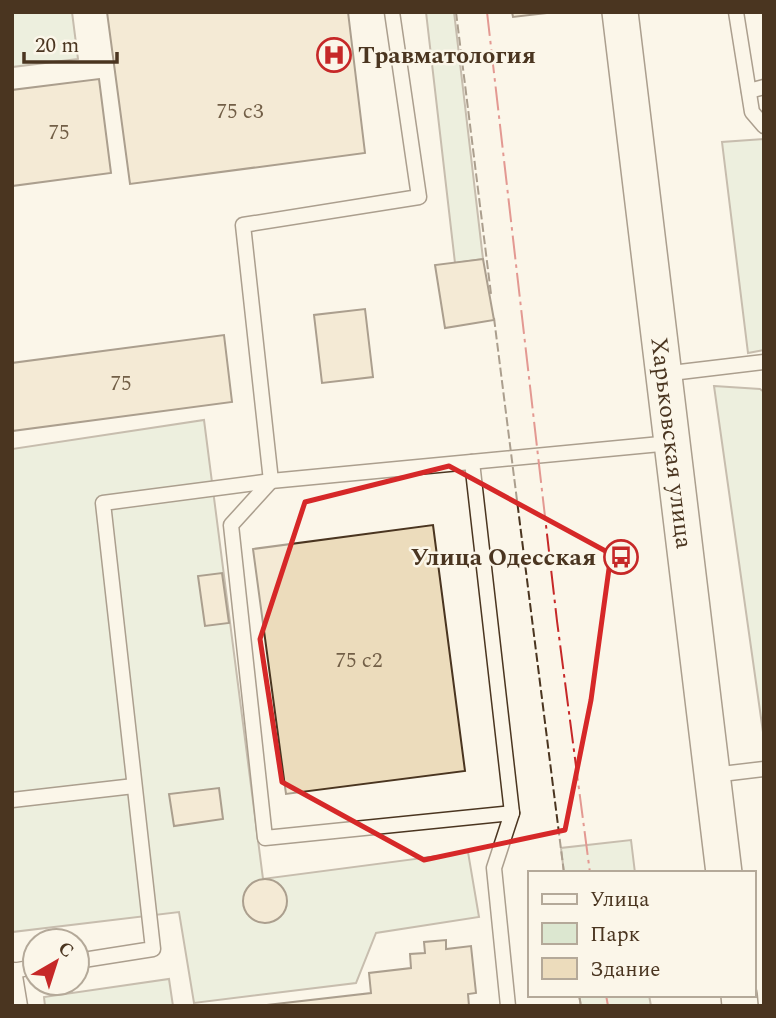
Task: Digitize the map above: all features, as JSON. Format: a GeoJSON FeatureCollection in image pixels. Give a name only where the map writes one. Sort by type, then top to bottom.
{"type":"FeatureCollection","features":[{"type":"Feature","properties":{"kind":"street","name":"Харьковская улица"},"geometry":{"type":"LineString","coordinates":[[620,12],[724,871]]}},
{"type":"Feature","properties":{"kind":"lane"},"geometry":{"type":"LineString","coordinates":[[392,12],[419,197],[243,225],[271,481],[231,525],[265,838],[512,813]]}},
{"type":"Feature","properties":{"kind":"lane"},"geometry":{"type":"LineString","coordinates":[[736,12],[752,112],[764,126]]}},
{"type":"Feature","properties":{"kind":"lane"},"geometry":{"type":"LineString","coordinates":[[749,91],[764,87]]}},
{"type":"Feature","properties":{"kind":"lane"},"geometry":{"type":"LineString","coordinates":[[662,374],[764,362]]}},
{"type":"Feature","properties":{"kind":"lane"},"geometry":{"type":"LineString","coordinates":[[91,959],[153,949],[103,503],[271,481],[671,443]]}},
{"type":"Feature","properties":{"kind":"lane"},"geometry":{"type":"LineString","coordinates":[[472,462],[512,813],[494,869],[508,1006]]}},
{"type":"Feature","properties":{"kind":"lane"},"geometry":{"type":"LineString","coordinates":[[712,775],[764,769]]}},
{"type":"Feature","properties":{"kind":"lane"},"geometry":{"type":"LineString","coordinates":[[12,800],[134,786]]}},
{"type":"Feature","properties":{"kind":"lane"},"geometry":{"type":"LineString","coordinates":[[13,970],[20,1006]]}},
{"type":"Feature","properties":{"kind":"highlighted area"},"geometry":{"type":"Polygon","coordinates":[[[449,466],[611,554],[591,700],[565,830],[424,860],[282,782],[260,639],[305,502],[449,466]]]}},
{"type":"Feature","properties":{"kind":"green space"},"geometry":{"type":"Polygon","coordinates":[[[12,12],[72,12],[78,59],[12,67],[12,12]]]}},
{"type":"Feature","properties":{"kind":"green space"},"geometry":{"type":"Polygon","coordinates":[[[426,12],[454,12],[483,259],[455,263],[426,12]]]}},
{"type":"Feature","properties":{"kind":"green space"},"geometry":{"type":"Polygon","coordinates":[[[764,139],[764,350],[748,353],[722,142],[764,139]]]}},
{"type":"Feature","properties":{"kind":"green space"},"geometry":{"type":"Polygon","coordinates":[[[714,386],[760,389],[764,392],[764,739],[714,386]]]}},
{"type":"Feature","properties":{"kind":"green space"},"geometry":{"type":"Polygon","coordinates":[[[204,420],[263,879],[468,852],[479,917],[376,933],[356,983],[194,1003],[179,912],[54,927],[21,927],[21,931],[12,932],[12,449],[204,420]]]}},
{"type":"Feature","properties":{"kind":"green space"},"geometry":{"type":"Polygon","coordinates":[[[631,840],[635,871],[564,871],[561,848],[631,840]]]}},
{"type":"Feature","properties":{"kind":"green space"},"geometry":{"type":"Polygon","coordinates":[[[169,979],[173,1006],[45,1006],[44,997],[91,997],[91,990],[169,979]]]}},
{"type":"Feature","properties":{"kind":"green space"},"geometry":{"type":"Polygon","coordinates":[[[579,997],[649,997],[651,1006],[581,1006],[579,997]]]}},
{"type":"Feature","properties":{"kind":"building"},"geometry":{"type":"Polygon","coordinates":[[[107,12],[348,12],[365,153],[130,184],[107,12]]]}},
{"type":"Feature","properties":{"kind":"building"},"geometry":{"type":"Polygon","coordinates":[[[512,12],[546,12],[546,13],[513,17],[512,12]]]}},
{"type":"Feature","properties":{"kind":"building"},"geometry":{"type":"Polygon","coordinates":[[[99,79],[111,173],[12,186],[12,90],[99,79]]]}},
{"type":"Feature","properties":{"kind":"building"},"geometry":{"type":"Polygon","coordinates":[[[483,259],[494,320],[445,328],[435,265],[483,259]]]}},
{"type":"Feature","properties":{"kind":"building"},"geometry":{"type":"Polygon","coordinates":[[[365,309],[373,377],[322,383],[314,315],[365,309]]]}},
{"type":"Feature","properties":{"kind":"building"},"geometry":{"type":"Polygon","coordinates":[[[224,335],[232,402],[12,431],[12,363],[224,335]]]}},
{"type":"Feature","properties":{"kind":"building"},"geometry":{"type":"Polygon","coordinates":[[[433,525],[465,771],[286,794],[253,549],[433,525]]]}},
{"type":"Feature","properties":{"kind":"building"},"geometry":{"type":"Polygon","coordinates":[[[222,573],[229,623],[205,626],[198,576],[222,573]]]}},
{"type":"Feature","properties":{"kind":"building"},"geometry":{"type":"Polygon","coordinates":[[[219,788],[223,819],[174,826],[169,794],[219,788]]]}},
{"type":"Feature","properties":{"kind":"building"},"geometry":{"type":"Polygon","coordinates":[[[265,879],[274,880],[281,885],[286,892],[286,910],[281,917],[274,922],[265,923],[256,922],[249,917],[244,910],[243,901],[244,892],[249,885],[256,880],[265,879]]]}},
{"type":"Feature","properties":{"kind":"building"},"geometry":{"type":"Polygon","coordinates":[[[446,940],[446,949],[471,946],[476,993],[468,994],[469,1006],[258,1006],[371,993],[369,973],[411,968],[410,954],[425,953],[424,942],[446,940]]]}},
{"type":"Feature","properties":{"kind":"fence"},"geometry":{"type":"LineString","coordinates":[[456,12],[491,294]]}},
{"type":"Feature","properties":{"kind":"fence"},"geometry":{"type":"LineString","coordinates":[[494,318],[564,871]]}},
{"type":"Feature","properties":{"kind":"fence"},"geometry":{"type":"LineString","coordinates":[[579,997],[581,1006]]}},
{"type":"Feature","properties":{"kind":"power"},"geometry":{"type":"LineString","coordinates":[[487,12],[557,621],[590,871]]}},
{"type":"Feature","properties":{"kind":"power"},"geometry":{"type":"LineString","coordinates":[[606,997],[608,1006]]}},
{"type":"Feature","properties":{"kind":"place","name":"Травматология"},"geometry":{"type":"Point","coordinates":[334,55]}},
{"type":"Feature","properties":{"kind":"place","name":"Улица Одесская"},"geometry":{"type":"Point","coordinates":[621,557]}}]}
